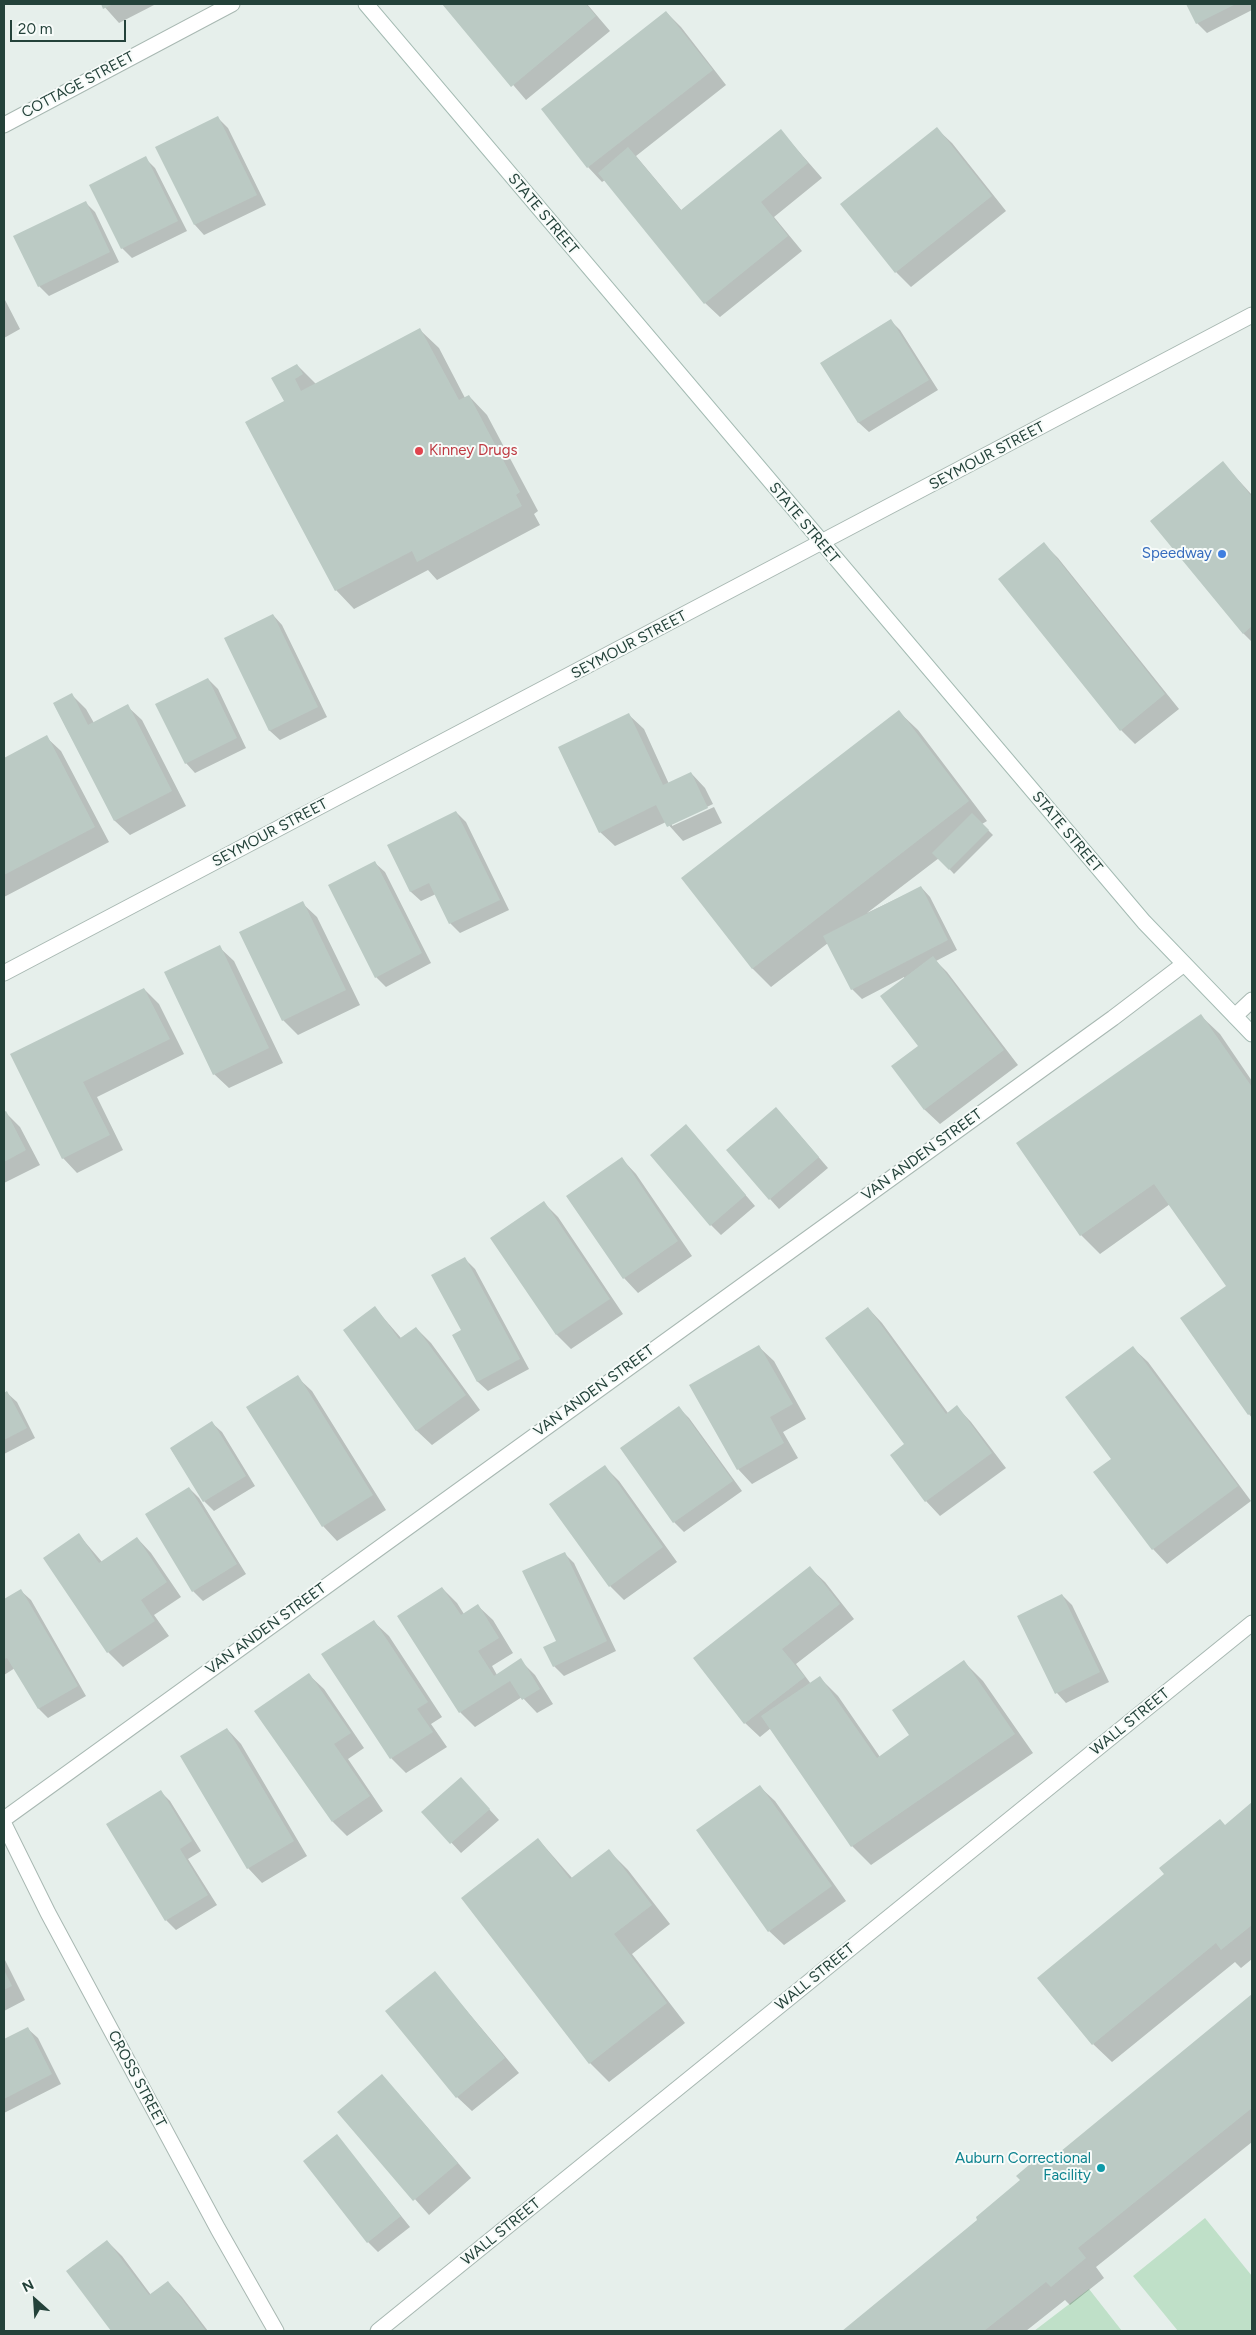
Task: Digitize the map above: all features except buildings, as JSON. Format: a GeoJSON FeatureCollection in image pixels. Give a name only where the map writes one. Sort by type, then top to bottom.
{"type":"FeatureCollection","features":[{"type":"Feature","properties":{"kind":"street","name":"COTTAGE STREET"},"geometry":{"type":"LineString","coordinates":[[4,125],[232,4]]}},
{"type":"Feature","properties":{"kind":"street","name":"STATE STREET"},"geometry":{"type":"LineString","coordinates":[[366,4],[822,544],[1138,914],[1252,1034]]}},
{"type":"Feature","properties":{"kind":"street","name":"SEYMOUR STREET"},"geometry":{"type":"LineString","coordinates":[[4,973],[822,544],[1252,315]]}},
{"type":"Feature","properties":{"kind":"street","name":"VAN ANDEN STREET"},"geometry":{"type":"LineString","coordinates":[[4,1819],[1113,1018],[1184,964]]}},
{"type":"Feature","properties":{"kind":"street"},"geometry":{"type":"LineString","coordinates":[[1235,1016],[1252,1000]]}},
{"type":"Feature","properties":{"kind":"street","name":"WALL STREET"},"geometry":{"type":"LineString","coordinates":[[378,2331],[1252,1623]]}},
{"type":"Feature","properties":{"kind":"street","name":"CROSS STREET"},"geometry":{"type":"LineString","coordinates":[[4,1824],[57,1930],[276,2331]]}},
{"type":"Feature","properties":{"kind":"green space"},"geometry":{"type":"Polygon","coordinates":[[[1205,2218],[1252,2276],[1252,2331],[1178,2331],[1133,2276],[1205,2218]]]}},
{"type":"Feature","properties":{"kind":"green space"},"geometry":{"type":"Polygon","coordinates":[[[1089,2289],[1122,2331],[1034,2331],[1089,2289]]]}},
{"type":"Feature","properties":{"kind":"place","name":"Kinney Drugs"},"geometry":{"type":"Point","coordinates":[419,451]}},
{"type":"Feature","properties":{"kind":"place","name":"Speedway"},"geometry":{"type":"Point","coordinates":[1222,554]}},
{"type":"Feature","properties":{"kind":"place","name":"Auburn Correctional Facility"},"geometry":{"type":"Point","coordinates":[1101,2168]}}]}
